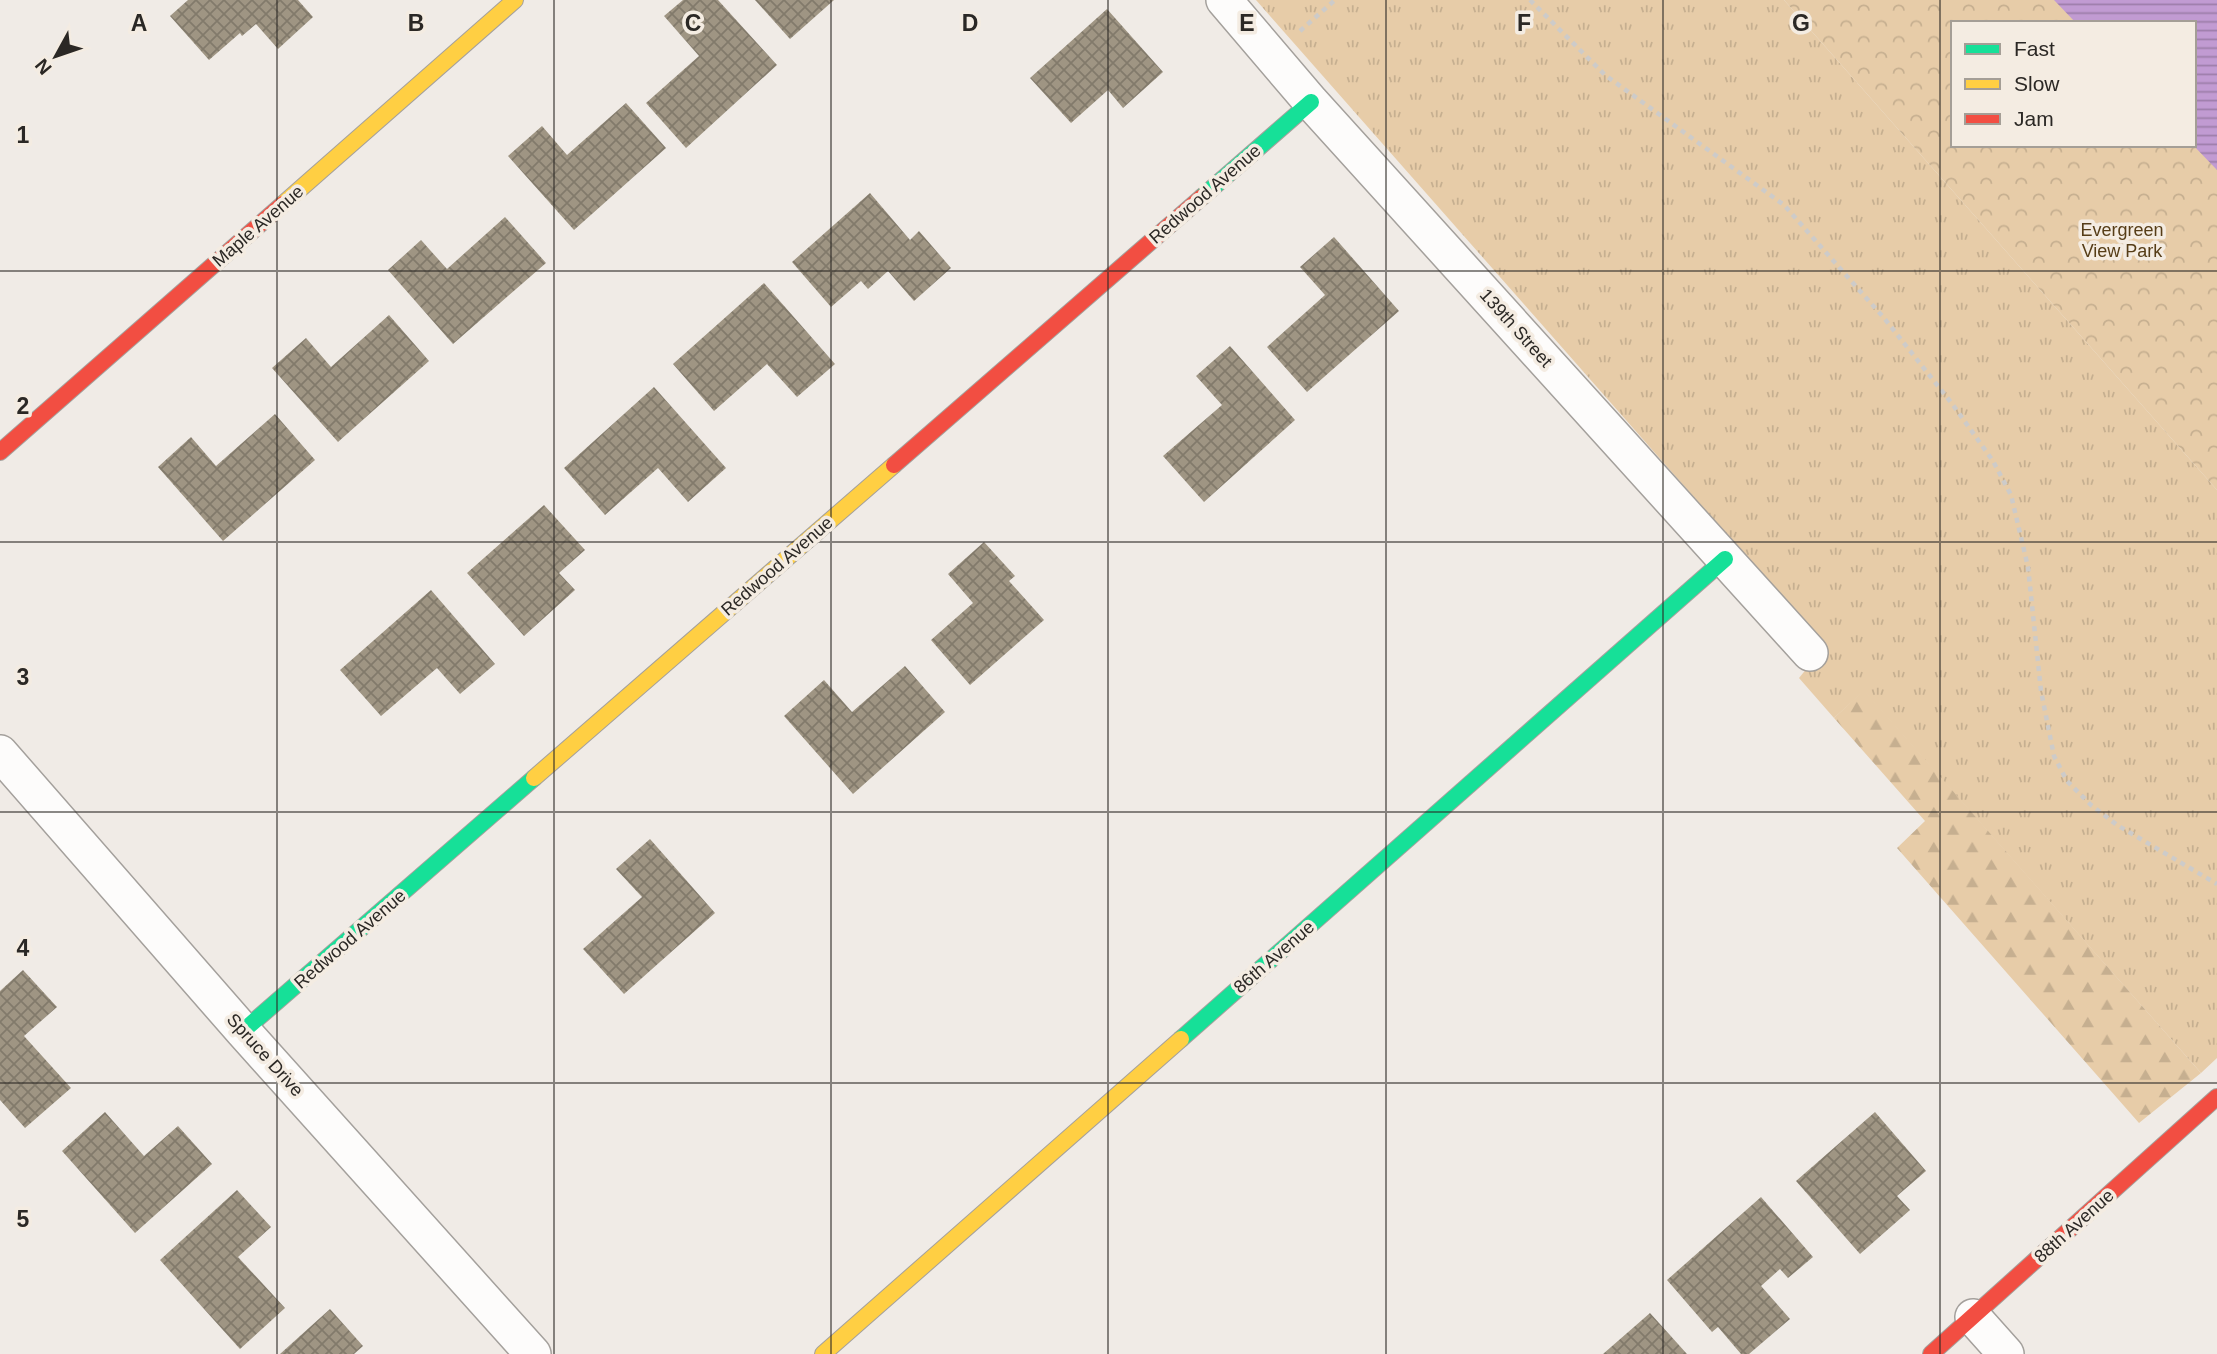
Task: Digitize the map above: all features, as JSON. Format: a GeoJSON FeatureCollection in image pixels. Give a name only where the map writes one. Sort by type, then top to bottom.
{"type":"FeatureCollection","features":[{"type":"Feature","properties":{"kind":"street","name":"Maple Avenue"},"geometry":{"type":"LineString","coordinates":[[0,452],[515,0]]}},
{"type":"Feature","properties":{"kind":"street","name":"139th Street"},"geometry":{"type":"LineString","coordinates":[[1224,0],[1311,102],[1810,653]]}},
{"type":"Feature","properties":{"kind":"street","name":"Redwood Avenue"},"geometry":{"type":"LineString","coordinates":[[243,1031],[1311,102]]}},
{"type":"Feature","properties":{"kind":"street","name":"86th Avenue"},"geometry":{"type":"LineString","coordinates":[[823,1354],[1725,559]]}},
{"type":"Feature","properties":{"kind":"street","name":"Spruce Drive"},"geometry":{"type":"LineString","coordinates":[[0,753],[243,1031],[533,1354]]}},
{"type":"Feature","properties":{"kind":"street","name":"88th Avenue"},"geometry":{"type":"LineString","coordinates":[[1931,1354],[2217,1097]]}},
{"type":"Feature","properties":{"kind":"street"},"geometry":{"type":"LineString","coordinates":[[1973,1317],[2006,1354]]}},
{"type":"Feature","properties":{"kind":"path"},"geometry":{"type":"LineString","coordinates":[[1530,0],[1605,75],[1784,205],[1884,318],[1953,405],[1993,461],[2011,495],[2028,567],[2041,691],[2054,756],[2067,781],[2091,805],[2117,825],[2217,884]]}},
{"type":"Feature","properties":{"kind":"green space"},"geometry":{"type":"Polygon","coordinates":[[[1256,0],[1784,0],[2217,490],[2217,1058],[2201,1073],[1864,691],[1834,718],[1799,678],[1825,646],[1256,0]]]}},
{"type":"Feature","properties":{"kind":"green space","name":"Evergreen View Park"},"geometry":{"type":"Polygon","coordinates":[[[1784,0],[2217,0],[2217,490],[1784,0]]]}},
{"type":"Feature","properties":{"kind":"green space"},"geometry":{"type":"Polygon","coordinates":[[[1864,690],[2201,1073],[2139,1123],[1897,848],[1925,821],[1834,718],[1864,690]]]}},
{"type":"Feature","properties":{"kind":"shaded area"},"geometry":{"type":"Polygon","coordinates":[[[2054,0],[2217,0],[2217,170],[2195,147],[2196,21],[2074,21],[2054,0]]]}},
{"type":"Feature","properties":{"kind":"building"},"geometry":{"type":"Polygon","coordinates":[[[188,0],[298,0],[313,17],[278,49],[256,24],[242,36],[240,33],[209,60],[170,16],[188,0]]]}},
{"type":"Feature","properties":{"kind":"building"},"geometry":{"type":"Polygon","coordinates":[[[683,0],[718,0],[777,65],[686,148],[646,103],[699,56],[664,16],[683,0]]]}},
{"type":"Feature","properties":{"kind":"building"},"geometry":{"type":"Polygon","coordinates":[[[755,0],[834,0],[790,39],[755,0]]]}},
{"type":"Feature","properties":{"kind":"building"},"geometry":{"type":"Polygon","coordinates":[[[1107,9],[1163,72],[1123,108],[1108,90],[1071,123],[1030,78],[1107,9]]]}},
{"type":"Feature","properties":{"kind":"building"},"geometry":{"type":"Polygon","coordinates":[[[626,103],[666,148],[574,230],[508,156],[542,126],[567,155],[626,103]]]}},
{"type":"Feature","properties":{"kind":"building"},"geometry":{"type":"Polygon","coordinates":[[[870,193],[910,240],[919,231],[951,268],[914,301],[888,271],[868,289],[861,281],[831,307],[792,262],[870,193]]]}},
{"type":"Feature","properties":{"kind":"building"},"geometry":{"type":"Polygon","coordinates":[[[505,217],[546,263],[453,344],[388,270],[421,240],[447,269],[505,217]]]}},
{"type":"Feature","properties":{"kind":"building"},"geometry":{"type":"Polygon","coordinates":[[[1334,237],[1399,311],[1307,392],[1267,347],[1325,295],[1300,267],[1334,237]]]}},
{"type":"Feature","properties":{"kind":"building"},"geometry":{"type":"Polygon","coordinates":[[[764,283],[835,364],[797,397],[767,364],[714,411],[673,364],[764,283]]]}},
{"type":"Feature","properties":{"kind":"building"},"geometry":{"type":"Polygon","coordinates":[[[389,315],[429,361],[338,442],[272,368],[306,338],[331,367],[389,315]]]}},
{"type":"Feature","properties":{"kind":"building"},"geometry":{"type":"Polygon","coordinates":[[[1230,346],[1295,420],[1204,502],[1163,456],[1222,405],[1196,376],[1230,346]]]}},
{"type":"Feature","properties":{"kind":"building"},"geometry":{"type":"Polygon","coordinates":[[[654,387],[726,468],[688,502],[658,468],[605,515],[564,468],[654,387]]]}},
{"type":"Feature","properties":{"kind":"building"},"geometry":{"type":"Polygon","coordinates":[[[275,414],[315,460],[223,541],[158,467],[191,437],[216,466],[275,414]]]}},
{"type":"Feature","properties":{"kind":"building"},"geometry":{"type":"Polygon","coordinates":[[[544,505],[585,550],[559,573],[575,590],[524,636],[467,573],[544,505]]]}},
{"type":"Feature","properties":{"kind":"building"},"geometry":{"type":"Polygon","coordinates":[[[984,542],[1015,576],[1009,581],[1044,620],[970,685],[931,640],[973,603],[948,574],[984,542]]]}},
{"type":"Feature","properties":{"kind":"building"},"geometry":{"type":"Polygon","coordinates":[[[431,590],[495,664],[460,694],[437,668],[381,716],[340,670],[431,590]]]}},
{"type":"Feature","properties":{"kind":"building"},"geometry":{"type":"Polygon","coordinates":[[[905,666],[945,712],[853,794],[784,716],[824,680],[852,712],[905,666]]]}},
{"type":"Feature","properties":{"kind":"building"},"geometry":{"type":"Polygon","coordinates":[[[650,839],[715,913],[624,994],[583,949],[642,897],[616,869],[650,839]]]}},
{"type":"Feature","properties":{"kind":"building"},"geometry":{"type":"Polygon","coordinates":[[[23,970],[57,1007],[24,1036],[71,1088],[25,1128],[0,1100],[0,991],[23,970]]]}},
{"type":"Feature","properties":{"kind":"building"},"geometry":{"type":"Polygon","coordinates":[[[105,1112],[144,1156],[178,1126],[212,1164],[135,1233],[62,1151],[105,1112]]]}},
{"type":"Feature","properties":{"kind":"building"},"geometry":{"type":"Polygon","coordinates":[[[1875,1112],[1926,1171],[1897,1196],[1910,1210],[1860,1254],[1796,1181],[1875,1112]]]}},
{"type":"Feature","properties":{"kind":"building"},"geometry":{"type":"Polygon","coordinates":[[[237,1190],[271,1227],[238,1257],[285,1308],[240,1349],[160,1260],[237,1190]]]}},
{"type":"Feature","properties":{"kind":"building"},"geometry":{"type":"Polygon","coordinates":[[[1761,1197],[1813,1257],[1788,1278],[1780,1269],[1761,1286],[1790,1319],[1749,1354],[1741,1354],[1718,1327],[1712,1332],[1667,1280],[1761,1197]]]}},
{"type":"Feature","properties":{"kind":"building"},"geometry":{"type":"Polygon","coordinates":[[[330,1309],[363,1346],[354,1354],[280,1354],[330,1309]]]}},
{"type":"Feature","properties":{"kind":"building"},"geometry":{"type":"Polygon","coordinates":[[[1650,1313],[1687,1354],[1603,1354],[1650,1313]]]}},
{"type":"Feature","properties":{"kind":"traffic: fast"},"geometry":{"type":"LineString","coordinates":[[1202,197],[1311,102]]}},
{"type":"Feature","properties":{"kind":"traffic: fast"},"geometry":{"type":"LineString","coordinates":[[1181,1039],[1725,559]]}},
{"type":"Feature","properties":{"kind":"traffic: fast"},"geometry":{"type":"LineString","coordinates":[[243,1031],[534,778]]}},
{"type":"Feature","properties":{"kind":"traffic: slow"},"geometry":{"type":"LineString","coordinates":[[283,204],[515,0]]}},
{"type":"Feature","properties":{"kind":"traffic: slow"},"geometry":{"type":"LineString","coordinates":[[534,778],[894,465]]}},
{"type":"Feature","properties":{"kind":"traffic: slow"},"geometry":{"type":"LineString","coordinates":[[823,1354],[1181,1039]]}},
{"type":"Feature","properties":{"kind":"traffic: jam"},"geometry":{"type":"LineString","coordinates":[[894,465],[1202,197]]}},
{"type":"Feature","properties":{"kind":"traffic: jam"},"geometry":{"type":"LineString","coordinates":[[0,452],[283,204]]}},
{"type":"Feature","properties":{"kind":"traffic: jam"},"geometry":{"type":"LineString","coordinates":[[1931,1354],[2217,1097]]}}]}
